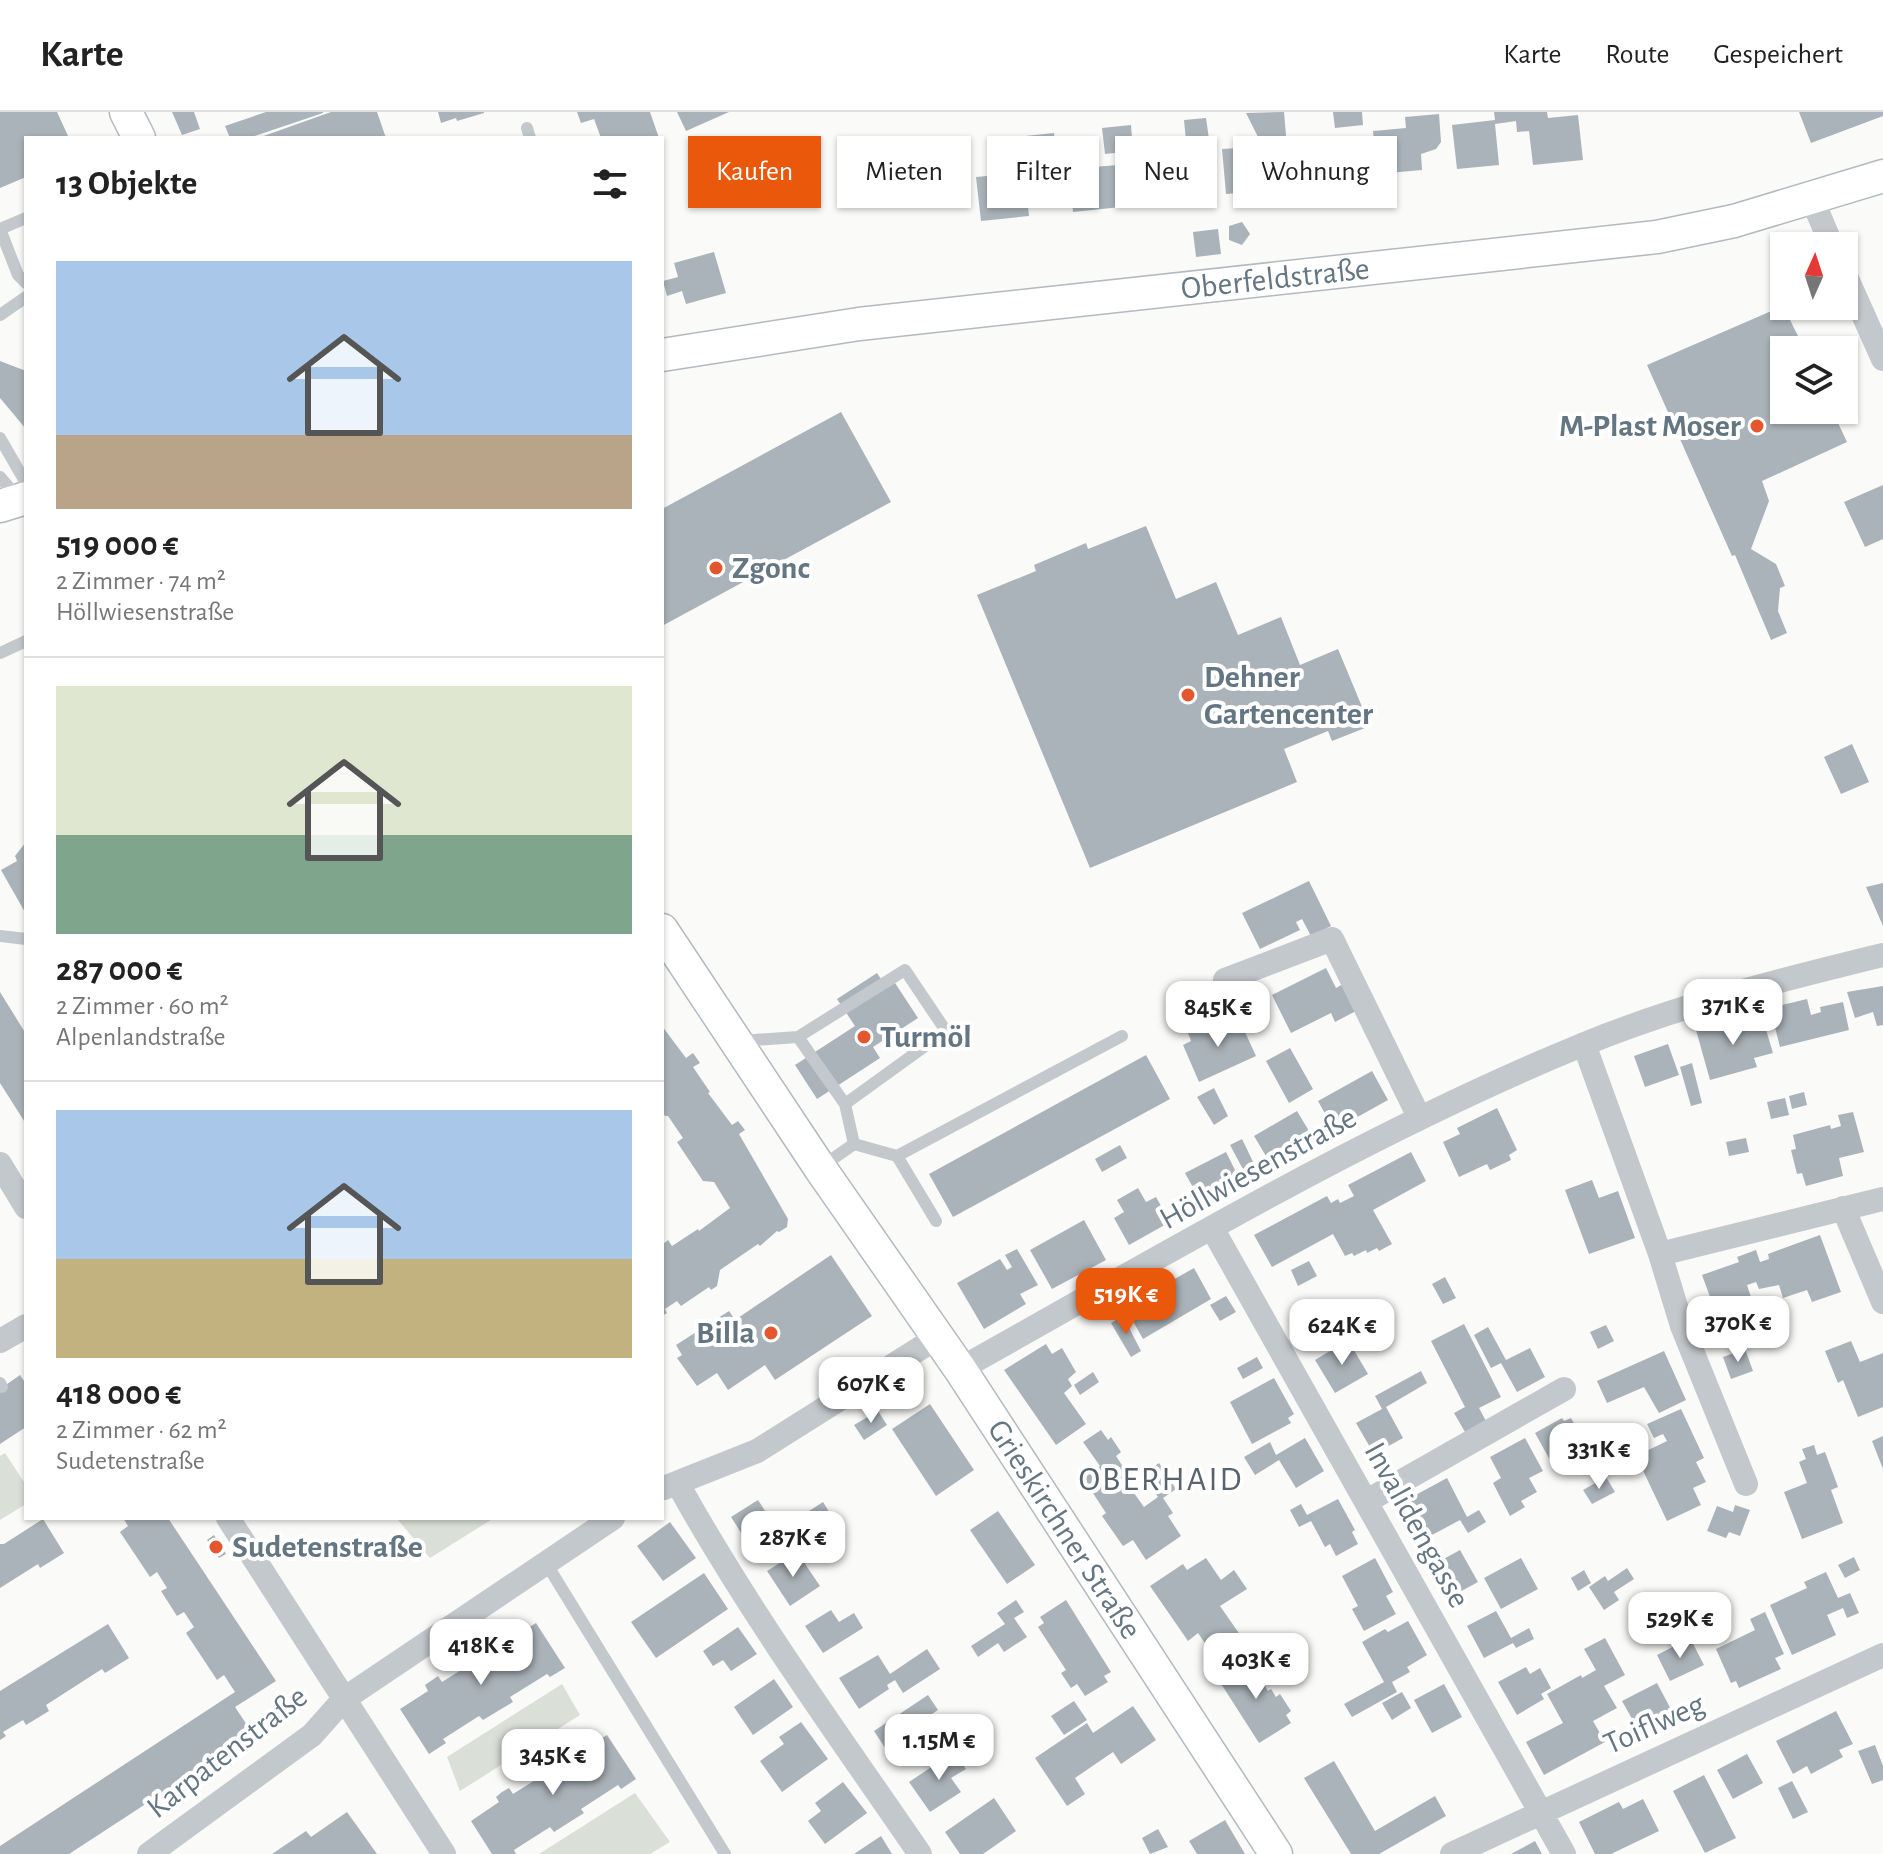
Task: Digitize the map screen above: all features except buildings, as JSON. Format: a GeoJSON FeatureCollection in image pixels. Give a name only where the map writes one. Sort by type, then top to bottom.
{"type":"FeatureCollection","features":[{"type":"Feature","properties":{"kind":"main road"},"geometry":{"type":"LineString","coordinates":[[126,112],[138,136]]}},
{"type":"Feature","properties":{"kind":"main road","name":"Oberfeldstraße"},"geometry":{"type":"LineString","coordinates":[[664,355],[859,324],[1657,237],[1734,221],[1883,176]]}},
{"type":"Feature","properties":{"kind":"main road","name":"Grieskirchner Straße"},"geometry":{"type":"LineString","coordinates":[[664,933],[820,1168],[960,1369],[1276,1854]]}},
{"type":"Feature","properties":{"kind":"street"},"geometry":{"type":"LineString","coordinates":[[1812,199],[1826,232]]}},
{"type":"Feature","properties":{"kind":"street"},"geometry":{"type":"LineString","coordinates":[[1858,303],[1883,359]]}},
{"type":"Feature","properties":{"kind":"street"},"geometry":{"type":"LineString","coordinates":[[1225,980],[1332,939],[1419,1117]]}},
{"type":"Feature","properties":{"kind":"street","name":"Höllwiesenstraße"},"geometry":{"type":"LineString","coordinates":[[960,1369],[1419,1117],[1584,1044],[1739,991],[1883,955]]}},
{"type":"Feature","properties":{"kind":"street"},"geometry":{"type":"LineString","coordinates":[[1584,1044],[1660,1254],[1682,1326],[1746,1484]]}},
{"type":"Feature","properties":{"kind":"street"},"geometry":{"type":"LineString","coordinates":[[0,1164],[24,1204]]}},
{"type":"Feature","properties":{"kind":"street"},"geometry":{"type":"LineString","coordinates":[[1660,1254],[1883,1199]]}},
{"type":"Feature","properties":{"kind":"street"},"geometry":{"type":"LineString","coordinates":[[1843,1208],[1883,1302]]}},
{"type":"Feature","properties":{"kind":"street","name":"Invalidengasse"},"geometry":{"type":"LineString","coordinates":[[1212,1228],[1564,1854]]}},
{"type":"Feature","properties":{"kind":"street"},"geometry":{"type":"LineString","coordinates":[[0,1341],[24,1327]]}},
{"type":"Feature","properties":{"kind":"street"},"geometry":{"type":"LineString","coordinates":[[920,1854],[699,1523],[670,1486],[757,1451],[938,1337]]}},
{"type":"Feature","properties":{"kind":"street"},"geometry":{"type":"LineString","coordinates":[[1367,1501],[1564,1389]]}},
{"type":"Feature","properties":{"kind":"street"},"geometry":{"type":"LineString","coordinates":[[229,1520],[444,1854]]}},
{"type":"Feature","properties":{"kind":"street"},"geometry":{"type":"LineString","coordinates":[[344,1699],[610,1520]]}},
{"type":"Feature","properties":{"kind":"street","name":"Toiflweg"},"geometry":{"type":"LineString","coordinates":[[1452,1854],[1883,1655]]}},
{"type":"Feature","properties":{"kind":"street","name":"Karpatenstraße"},"geometry":{"type":"LineString","coordinates":[[149,1854],[312,1735],[344,1699]]}},
{"type":"Feature","properties":{"kind":"lane"},"geometry":{"type":"LineString","coordinates":[[24,219],[0,229],[18,275],[24,281]]}},
{"type":"Feature","properties":{"kind":"lane"},"geometry":{"type":"LineString","coordinates":[[0,315],[24,298]]}},
{"type":"Feature","properties":{"kind":"lane"},"geometry":{"type":"LineString","coordinates":[[0,438],[16,496]]}},
{"type":"Feature","properties":{"kind":"lane"},"geometry":{"type":"LineString","coordinates":[[0,653],[24,642]]}},
{"type":"Feature","properties":{"kind":"lane"},"geometry":{"type":"LineString","coordinates":[[0,936],[24,939]]}},
{"type":"Feature","properties":{"kind":"lane"},"geometry":{"type":"LineString","coordinates":[[737,1041],[798,1037],[905,970],[946,1031],[845,1104]]}},
{"type":"Feature","properties":{"kind":"lane"},"geometry":{"type":"LineString","coordinates":[[897,1156],[1122,1036]]}},
{"type":"Feature","properties":{"kind":"lane"},"geometry":{"type":"LineString","coordinates":[[798,1037],[845,1104],[854,1144]]}},
{"type":"Feature","properties":{"kind":"lane"},"geometry":{"type":"LineString","coordinates":[[854,1144],[897,1156],[936,1221]]}},
{"type":"Feature","properties":{"kind":"lane"},"geometry":{"type":"LineString","coordinates":[[820,1168],[854,1144]]}},
{"type":"Feature","properties":{"kind":"lane"},"geometry":{"type":"LineString","coordinates":[[546,1563],[725,1854]]}},
{"type":"Feature","properties":{"kind":"shaded area"},"geometry":{"type":"Polygon","coordinates":[[[5,1453],[24,1482],[24,1505],[0,1520],[0,1456],[5,1453]]]}},
{"type":"Feature","properties":{"kind":"shaded area"},"geometry":{"type":"Polygon","coordinates":[[[398,1520],[491,1520],[430,1558],[398,1520]]]}},
{"type":"Feature","properties":{"kind":"shaded area"},"geometry":{"type":"Polygon","coordinates":[[[562,1684],[580,1715],[460,1791],[447,1757],[562,1684]]]}},
{"type":"Feature","properties":{"kind":"shaded area"},"geometry":{"type":"Polygon","coordinates":[[[635,1793],[670,1842],[650,1854],[539,1854],[635,1793]]]}},
{"type":"Feature","properties":{"kind":"place","name":"M-Plast Moser"},"geometry":{"type":"Point","coordinates":[1757,426]}},
{"type":"Feature","properties":{"kind":"place","name":"Zgonc"},"geometry":{"type":"Point","coordinates":[716,568]}},
{"type":"Feature","properties":{"kind":"place","name":"Dehner Gartencenter"},"geometry":{"type":"Point","coordinates":[1188,695]}},
{"type":"Feature","properties":{"kind":"place","name":"Turmöl"},"geometry":{"type":"Point","coordinates":[864,1037]}},
{"type":"Feature","properties":{"kind":"place","name":"Billa"},"geometry":{"type":"Point","coordinates":[771,1333]}},
{"type":"Feature","properties":{"kind":"place","name":"Sudetenstraße"},"geometry":{"type":"Point","coordinates":[216,1547]}},
{"type":"Feature","properties":{"kind":"district","name":"OBERHAID"},"geometry":{"type":"Point","coordinates":[1161,1480]}}]}
